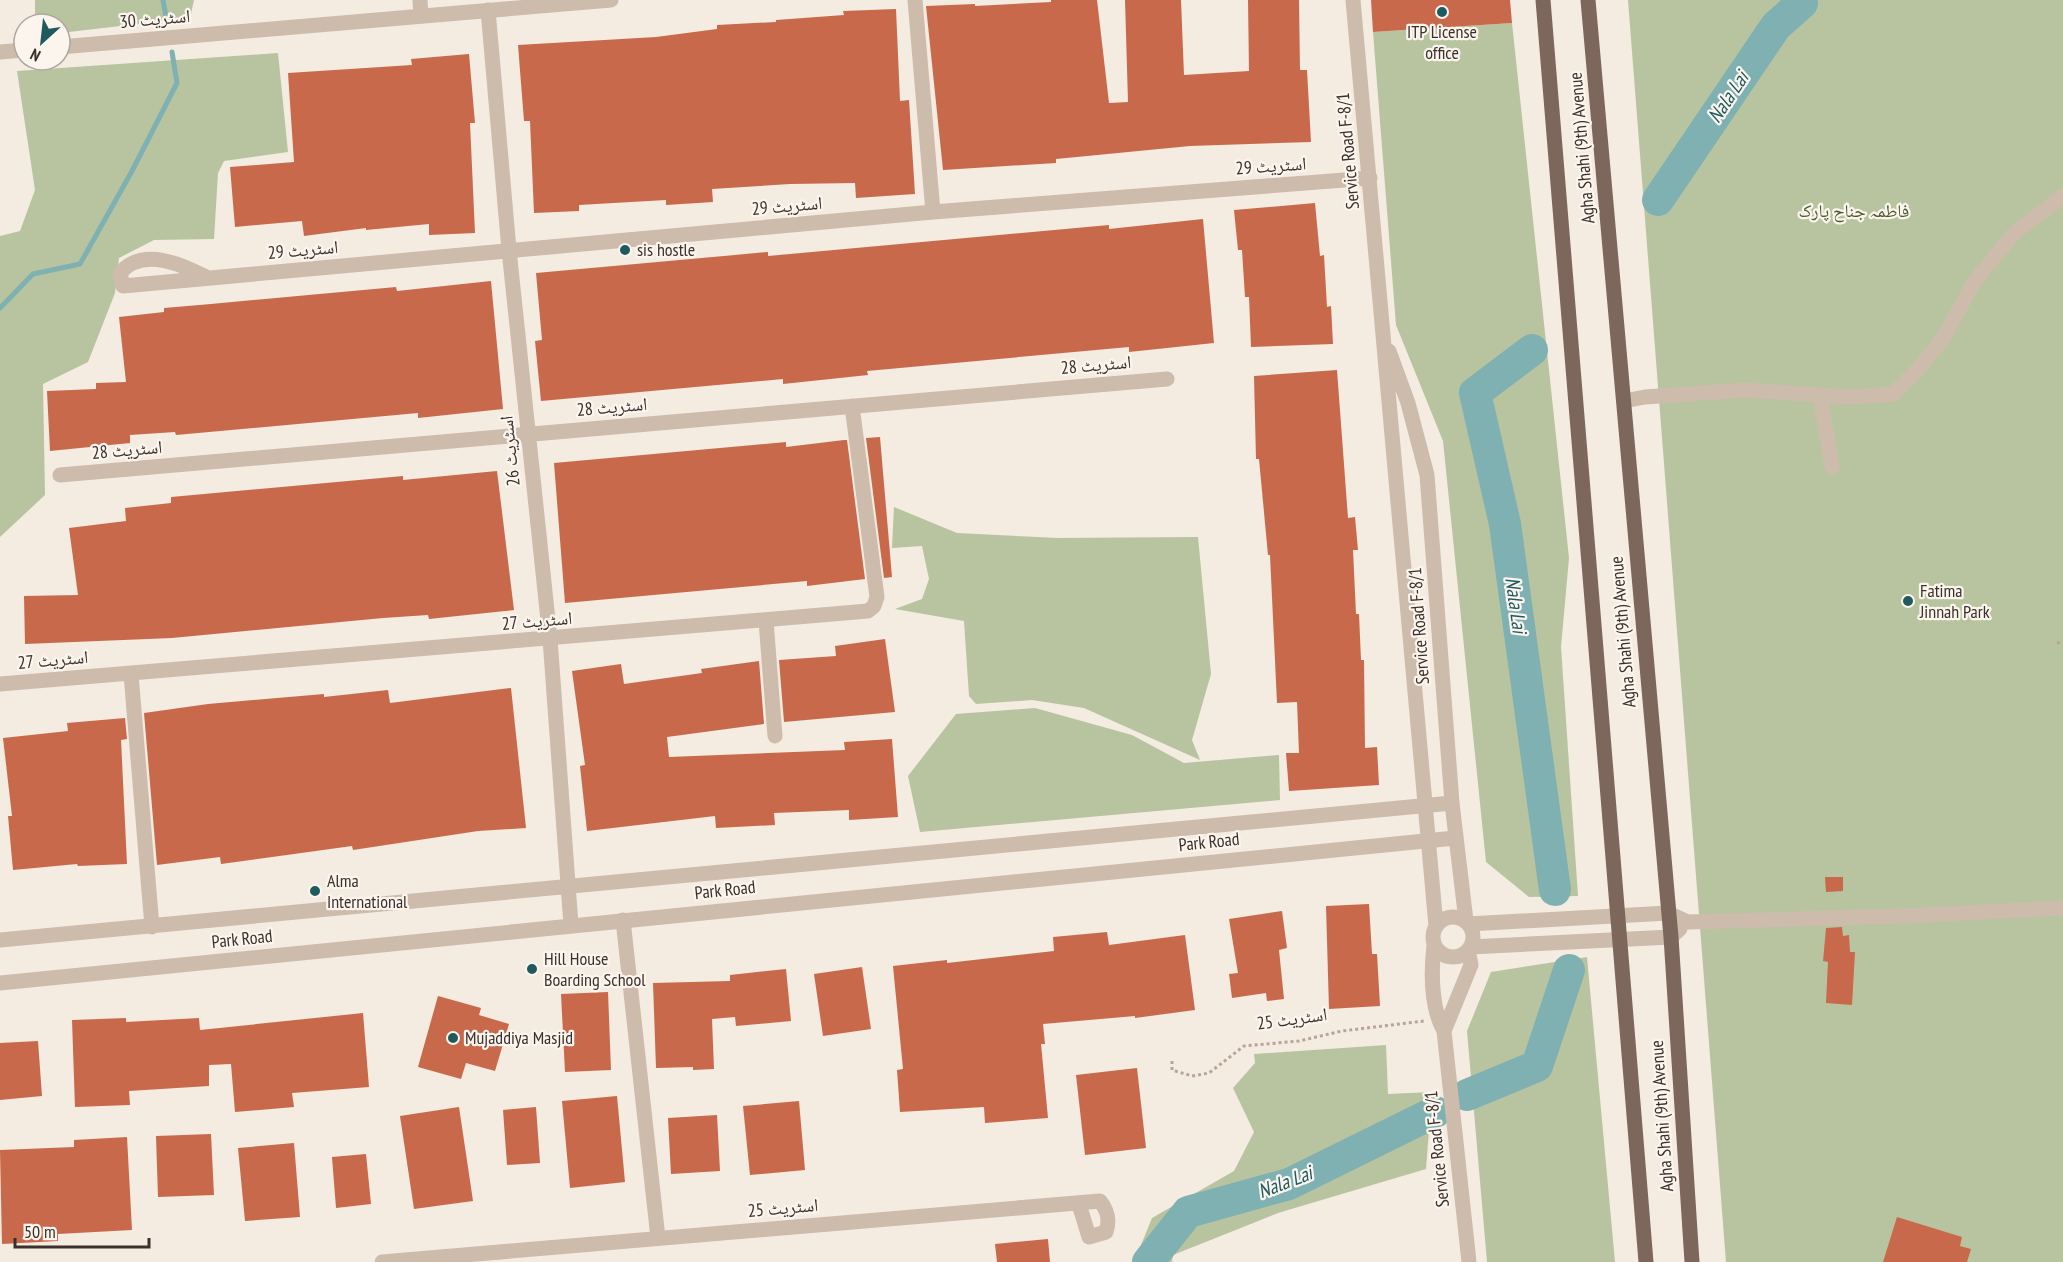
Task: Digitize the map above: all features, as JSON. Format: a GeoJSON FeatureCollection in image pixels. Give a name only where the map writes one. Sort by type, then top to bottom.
{"type":"FeatureCollection","features":[{"type":"Feature","properties":{"kind":"main road","name":"Agha Shahi (9th) Avenue"},"geometry":{"type":"LineString","coordinates":[[1544,0],[1616,916],[1646,1262]]}},
{"type":"Feature","properties":{"kind":"main road","name":"Agha Shahi (9th) Avenue"},"geometry":{"type":"LineString","coordinates":[[1588,0],[1671,937],[1692,1262]]}},
{"type":"Feature","properties":{"kind":"street"},"geometry":{"type":"LineString","coordinates":[[420,0],[421,16]]}},
{"type":"Feature","properties":{"kind":"street","name":"اسٹریٹ 30"},"geometry":{"type":"LineString","coordinates":[[72,46],[611,0]]}},
{"type":"Feature","properties":{"kind":"street"},"geometry":{"type":"LineString","coordinates":[[915,0],[933,212]]}},
{"type":"Feature","properties":{"kind":"street","name":"Service Road F-8/1"},"geometry":{"type":"LineString","coordinates":[[1353,0],[1436,926]]}},
{"type":"Feature","properties":{"kind":"street","name":"اسٹریٹ 26"},"geometry":{"type":"LineString","coordinates":[[488,10],[509,250],[550,639],[571,925]]}},
{"type":"Feature","properties":{"kind":"street","name":"اسٹریٹ 29"},"geometry":{"type":"LineString","coordinates":[[208,278],[182,264],[160,260],[141,260],[126,267],[120,273],[123,286],[933,212],[1370,178]]}},
{"type":"Feature","properties":{"kind":"street"},"geometry":{"type":"LineString","coordinates":[[1624,401],[1645,397],[1745,390],[1849,397],[1893,394],[1919,368],[1944,336],[1974,282],[2014,233],[2063,196]]}},
{"type":"Feature","properties":{"kind":"street","name":"Service Road F-8/1"},"geometry":{"type":"LineString","coordinates":[[1383,334],[1408,403],[1427,475],[1455,838],[1467,923]]}},
{"type":"Feature","properties":{"kind":"street","name":"اسٹریٹ 28"},"geometry":{"type":"LineString","coordinates":[[60,475],[1167,379]]}},
{"type":"Feature","properties":{"kind":"street"},"geometry":{"type":"LineString","coordinates":[[1820,395],[1832,467]]}},
{"type":"Feature","properties":{"kind":"street","name":"اسٹریٹ 27"},"geometry":{"type":"LineString","coordinates":[[0,684],[868,611],[874,606],[877,597],[852,406]]}},
{"type":"Feature","properties":{"kind":"street"},"geometry":{"type":"LineString","coordinates":[[765,621],[775,736]]}},
{"type":"Feature","properties":{"kind":"street"},"geometry":{"type":"LineString","coordinates":[[130,674],[152,927]]}},
{"type":"Feature","properties":{"kind":"street","name":"Park Road"},"geometry":{"type":"LineString","coordinates":[[0,940],[567,889],[1452,803]]}},
{"type":"Feature","properties":{"kind":"street","name":"Park Road"},"geometry":{"type":"LineString","coordinates":[[0,983],[1455,838]]}},
{"type":"Feature","properties":{"kind":"street"},"geometry":{"type":"LineString","coordinates":[[1688,922],[1671,937],[1469,949],[1458,956],[1447,956],[1434,945],[1433,935],[1436,926],[1450,917],[1467,923],[1668,913],[1688,922],[1853,918],[2063,908]]}},
{"type":"Feature","properties":{"kind":"street"},"geometry":{"type":"LineString","coordinates":[[622,920],[658,1238]]}},
{"type":"Feature","properties":{"kind":"street"},"geometry":{"type":"LineString","coordinates":[[1467,923],[1473,939],[1469,949]]}},
{"type":"Feature","properties":{"kind":"street","name":"Service Road F-8/1"},"geometry":{"type":"LineString","coordinates":[[1434,945],[1432,963],[1469,1262]]}},
{"type":"Feature","properties":{"kind":"street","name":"Service Road F-8/1"},"geometry":{"type":"LineString","coordinates":[[1441,1025],[1471,965],[1469,949]]}},
{"type":"Feature","properties":{"kind":"street","name":"اسٹریٹ 25"},"geometry":{"type":"LineString","coordinates":[[382,1262],[1101,1201],[1106,1208],[1109,1222],[1106,1232],[1089,1238],[1079,1204]]}},
{"type":"Feature","properties":{"kind":"path"},"geometry":{"type":"LineString","coordinates":[[2057,643],[2063,642]]}},
{"type":"Feature","properties":{"kind":"path","name":"اسٹریٹ 25"},"geometry":{"type":"LineString","coordinates":[[1172,1061],[1172,1070],[1192,1076],[1209,1073],[1244,1046],[1299,1041],[1342,1031],[1441,1025]]}},
{"type":"Feature","properties":{"kind":"green space"},"geometry":{"type":"Polygon","coordinates":[[[35,0],[194,0],[190,18],[72,32],[72,12],[35,12],[35,0]]]}},
{"type":"Feature","properties":{"kind":"green space","name":"فاطمہ جناح پارک"},"geometry":{"type":"Polygon","coordinates":[[[1628,0],[2063,0],[2063,1262],[1726,1262],[1628,0]]]}},
{"type":"Feature","properties":{"kind":"green space"},"geometry":{"type":"Polygon","coordinates":[[[1512,23],[1569,558],[1561,647],[1578,896],[1529,897],[1486,862],[1443,441],[1396,325],[1373,32],[1512,23]]]}},
{"type":"Feature","properties":{"kind":"green space"},"geometry":{"type":"Polygon","coordinates":[[[278,53],[288,152],[224,161],[218,173],[214,239],[154,240],[119,258],[115,293],[88,362],[43,384],[45,495],[0,537],[0,236],[20,231],[35,190],[17,72],[72,72],[72,67],[278,53]]]}},
{"type":"Feature","properties":{"kind":"green space"},"geometry":{"type":"Polygon","coordinates":[[[894,507],[957,533],[1058,538],[1198,537],[1211,674],[1192,740],[1200,760],[1084,708],[1032,700],[976,704],[969,696],[964,621],[895,609],[922,599],[929,579],[922,546],[892,548],[894,507]]]}},
{"type":"Feature","properties":{"kind":"green space"},"geometry":{"type":"Polygon","coordinates":[[[1035,708],[1132,735],[1184,763],[1279,755],[1280,800],[920,832],[908,776],[956,714],[1035,708]]]}},
{"type":"Feature","properties":{"kind":"green space"},"geometry":{"type":"Polygon","coordinates":[[[1587,957],[1615,1262],[1487,1262],[1467,1031],[1491,972],[1587,957]]]}},
{"type":"Feature","properties":{"kind":"green space"},"geometry":{"type":"Polygon","coordinates":[[[1386,1045],[1388,1094],[1432,1092],[1426,1169],[1278,1213],[1173,1255],[1172,1262],[1134,1262],[1152,1218],[1234,1171],[1254,1132],[1233,1088],[1255,1063],[1254,1054],[1386,1045]]]}},
{"type":"Feature","properties":{"kind":"building"},"geometry":{"type":"Polygon","coordinates":[[[1051,0],[1097,0],[1109,103],[1128,102],[1125,0],[1181,0],[1184,75],[1249,71],[1248,0],[1299,0],[1300,70],[1307,70],[1311,142],[1190,146],[1056,159],[1056,163],[943,170],[926,6],[975,4],[975,6],[1051,2],[1051,0]]]}},
{"type":"Feature","properties":{"kind":"building","name":"ITP License office"},"geometry":{"type":"Polygon","coordinates":[[[1371,0],[1510,0],[1512,23],[1373,32],[1371,0]]]}},
{"type":"Feature","properties":{"kind":"building"},"geometry":{"type":"Polygon","coordinates":[[[896,9],[900,101],[909,100],[915,194],[856,198],[855,183],[790,184],[712,189],[713,202],[666,205],[666,200],[579,205],[579,211],[534,213],[530,121],[524,121],[518,45],[656,37],[717,29],[717,25],[844,15],[843,11],[896,9]]]}},
{"type":"Feature","properties":{"kind":"building"},"geometry":{"type":"Polygon","coordinates":[[[469,54],[475,123],[470,123],[475,233],[429,235],[429,224],[366,230],[366,228],[304,236],[302,221],[235,227],[230,167],[294,162],[288,73],[412,65],[411,59],[469,54]]]}},
{"type":"Feature","properties":{"kind":"building"},"geometry":{"type":"Polygon","coordinates":[[[1315,203],[1320,256],[1324,255],[1327,307],[1331,306],[1333,344],[1251,347],[1249,297],[1245,297],[1242,250],[1238,250],[1234,210],[1315,203]]]}},
{"type":"Feature","properties":{"kind":"building"},"geometry":{"type":"Polygon","coordinates":[[[1203,219],[1214,343],[1129,352],[1129,347],[867,371],[868,375],[783,384],[783,379],[541,401],[535,341],[542,340],[536,273],[768,252],[768,256],[1109,225],[1109,229],[1203,219]]]}},
{"type":"Feature","properties":{"kind":"building"},"geometry":{"type":"Polygon","coordinates":[[[491,281],[503,409],[418,418],[418,413],[176,435],[175,432],[130,435],[130,443],[50,451],[47,391],[96,389],[96,383],[126,382],[119,317],[164,312],[164,308],[396,287],[397,291],[491,281]]]}},
{"type":"Feature","properties":{"kind":"building"},"geometry":{"type":"Polygon","coordinates":[[[1337,370],[1348,518],[1355,517],[1358,550],[1353,550],[1356,614],[1359,614],[1361,660],[1364,660],[1365,748],[1377,747],[1379,785],[1289,791],[1286,753],[1299,753],[1297,702],[1277,703],[1270,555],[1268,555],[1259,459],[1256,459],[1254,376],[1337,370]]]}},
{"type":"Feature","properties":{"kind":"building"},"geometry":{"type":"Polygon","coordinates":[[[880,437],[892,577],[884,578],[866,438],[880,437]]]}},
{"type":"Feature","properties":{"kind":"building"},"geometry":{"type":"Polygon","coordinates":[[[847,440],[865,579],[807,586],[807,581],[565,603],[554,463],[786,442],[786,447],[847,440]]]}},
{"type":"Feature","properties":{"kind":"building"},"geometry":{"type":"Polygon","coordinates":[[[497,471],[514,610],[429,619],[428,615],[383,618],[172,638],[25,644],[24,596],[78,595],[69,528],[126,521],[125,508],[171,503],[171,497],[403,476],[403,480],[497,471]]]}},
{"type":"Feature","properties":{"kind":"building"},"geometry":{"type":"Polygon","coordinates":[[[885,639],[895,712],[784,722],[779,660],[836,656],[835,646],[885,639]]]}},
{"type":"Feature","properties":{"kind":"building"},"geometry":{"type":"Polygon","coordinates":[[[759,661],[764,724],[667,737],[669,757],[845,750],[844,742],[892,739],[898,817],[849,820],[849,810],[774,813],[775,825],[716,828],[715,816],[587,831],[580,766],[585,765],[572,671],[621,664],[624,684],[702,673],[701,669],[759,661]]]}},
{"type":"Feature","properties":{"kind":"building"},"geometry":{"type":"Polygon","coordinates":[[[511,688],[526,828],[478,831],[353,850],[352,846],[221,864],[220,857],[157,865],[144,713],[208,704],[324,694],[324,697],[388,690],[390,703],[511,688]]]}},
{"type":"Feature","properties":{"kind":"building"},"geometry":{"type":"Polygon","coordinates":[[[125,718],[127,739],[121,740],[127,864],[78,866],[77,864],[13,870],[8,816],[12,816],[3,738],[68,731],[67,723],[125,718]]]}},
{"type":"Feature","properties":{"kind":"building"},"geometry":{"type":"Polygon","coordinates":[[[1825,877],[1843,877],[1843,891],[1826,892],[1825,877]]]}},
{"type":"Feature","properties":{"kind":"building"},"geometry":{"type":"Polygon","coordinates":[[[1369,904],[1372,954],[1377,954],[1380,1006],[1329,1009],[1326,906],[1369,904]]]}},
{"type":"Feature","properties":{"kind":"building"},"geometry":{"type":"Polygon","coordinates":[[[1282,911],[1287,948],[1279,950],[1284,999],[1267,1001],[1266,993],[1232,998],[1229,974],[1238,973],[1229,919],[1282,911]]]}},
{"type":"Feature","properties":{"kind":"building"},"geometry":{"type":"Polygon","coordinates":[[[1842,927],[1843,936],[1849,935],[1850,952],[1855,952],[1852,1005],[1826,1003],[1828,962],[1823,961],[1826,928],[1842,927]]]}},
{"type":"Feature","properties":{"kind":"building"},"geometry":{"type":"Polygon","coordinates":[[[1107,932],[1109,945],[1185,935],[1195,1010],[1135,1018],[1135,1016],[1043,1024],[1045,1044],[1041,1044],[1048,1118],[985,1123],[984,1107],[900,1112],[897,1070],[903,1069],[893,966],[947,960],[947,963],[1054,951],[1053,937],[1107,932]]]}},
{"type":"Feature","properties":{"kind":"building"},"geometry":{"type":"Polygon","coordinates":[[[862,967],[871,1029],[823,1036],[814,974],[862,967]]]}},
{"type":"Feature","properties":{"kind":"building"},"geometry":{"type":"Polygon","coordinates":[[[786,969],[791,1021],[736,1026],[735,1017],[712,1019],[714,1069],[656,1068],[653,983],[730,981],[730,975],[786,969]]]}},
{"type":"Feature","properties":{"kind":"building"},"geometry":{"type":"Polygon","coordinates":[[[608,992],[611,1070],[565,1072],[561,994],[608,992]]]}},
{"type":"Feature","properties":{"kind":"building"},"geometry":{"type":"Polygon","coordinates":[[[438,996],[481,1008],[479,1015],[509,1024],[495,1071],[466,1063],[461,1079],[418,1067],[438,996]]]}},
{"type":"Feature","properties":{"kind":"building"},"geometry":{"type":"Polygon","coordinates":[[[363,1013],[369,1087],[292,1093],[294,1107],[235,1112],[231,1064],[209,1065],[209,1086],[129,1091],[130,1105],[75,1107],[72,1020],[126,1018],[126,1022],[199,1018],[200,1030],[363,1013]]]}},
{"type":"Feature","properties":{"kind":"building"},"geometry":{"type":"Polygon","coordinates":[[[38,1041],[42,1096],[0,1100],[0,1043],[38,1041]]]}},
{"type":"Feature","properties":{"kind":"building"},"geometry":{"type":"Polygon","coordinates":[[[1137,1068],[1146,1148],[1085,1155],[1076,1075],[1137,1068]]]}},
{"type":"Feature","properties":{"kind":"building"},"geometry":{"type":"Polygon","coordinates":[[[617,1096],[625,1182],[570,1188],[562,1101],[617,1096]]]}},
{"type":"Feature","properties":{"kind":"building"},"geometry":{"type":"Polygon","coordinates":[[[799,1101],[805,1170],[750,1175],[743,1106],[799,1101]]]}},
{"type":"Feature","properties":{"kind":"building"},"geometry":{"type":"Polygon","coordinates":[[[459,1107],[473,1201],[414,1209],[400,1116],[459,1107]]]}},
{"type":"Feature","properties":{"kind":"building"},"geometry":{"type":"Polygon","coordinates":[[[536,1107],[540,1163],[507,1165],[503,1110],[536,1107]]]}},
{"type":"Feature","properties":{"kind":"building"},"geometry":{"type":"Polygon","coordinates":[[[717,1115],[720,1171],[671,1174],[668,1118],[717,1115]]]}},
{"type":"Feature","properties":{"kind":"building"},"geometry":{"type":"Polygon","coordinates":[[[211,1134],[214,1195],[158,1197],[156,1136],[211,1134]]]}},
{"type":"Feature","properties":{"kind":"building"},"geometry":{"type":"Polygon","coordinates":[[[127,1137],[132,1230],[58,1234],[58,1241],[2,1244],[0,1150],[74,1147],[74,1140],[127,1137]]]}},
{"type":"Feature","properties":{"kind":"building"},"geometry":{"type":"Polygon","coordinates":[[[294,1143],[300,1217],[245,1221],[238,1148],[294,1143]]]}},
{"type":"Feature","properties":{"kind":"building"},"geometry":{"type":"Polygon","coordinates":[[[366,1154],[371,1204],[336,1208],[332,1157],[366,1154]]]}},
{"type":"Feature","properties":{"kind":"building"},"geometry":{"type":"Polygon","coordinates":[[[1897,1217],[1962,1237],[1960,1246],[1971,1249],[1967,1262],[1883,1262],[1897,1217]]]}},
{"type":"Feature","properties":{"kind":"building"},"geometry":{"type":"Polygon","coordinates":[[[1048,1239],[1050,1262],[997,1262],[995,1244],[1048,1239]]]}},
{"type":"Feature","properties":{"kind":"waterway"},"geometry":{"type":"LineString","coordinates":[[163,0],[167,23]]}},
{"type":"Feature","properties":{"kind":"waterway","name":"Nala Lai"},"geometry":{"type":"LineString","coordinates":[[1658,200],[1776,26],[1802,3],[1801,0]]}},
{"type":"Feature","properties":{"kind":"waterway"},"geometry":{"type":"LineString","coordinates":[[0,308],[33,274],[80,264],[132,171],[177,83],[172,52]]}},
{"type":"Feature","properties":{"kind":"waterway","name":"Nala Lai"},"geometry":{"type":"LineString","coordinates":[[1532,350],[1475,393],[1505,524],[1555,890]]}},
{"type":"Feature","properties":{"kind":"waterway","name":"Nala Lai"},"geometry":{"type":"LineString","coordinates":[[1467,1095],[1537,1066],[1569,970]]}},
{"type":"Feature","properties":{"kind":"waterway","name":"Nala Lai"},"geometry":{"type":"LineString","coordinates":[[1148,1262],[1188,1212],[1289,1184],[1435,1112]]}},
{"type":"Feature","properties":{"kind":"place","name":"ITP License office"},"geometry":{"type":"Point","coordinates":[1442,12]}},
{"type":"Feature","properties":{"kind":"place","name":"sis hostle"},"geometry":{"type":"Point","coordinates":[625,250]}},
{"type":"Feature","properties":{"kind":"place","name":"Fatima Jinnah Park"},"geometry":{"type":"Point","coordinates":[1908,601]}},
{"type":"Feature","properties":{"kind":"place","name":"Alma International"},"geometry":{"type":"Point","coordinates":[315,891]}},
{"type":"Feature","properties":{"kind":"place","name":"Hill House Boarding School"},"geometry":{"type":"Point","coordinates":[532,969]}},
{"type":"Feature","properties":{"kind":"place","name":"Mujaddiya Masjid"},"geometry":{"type":"Point","coordinates":[453,1038]}}]}
